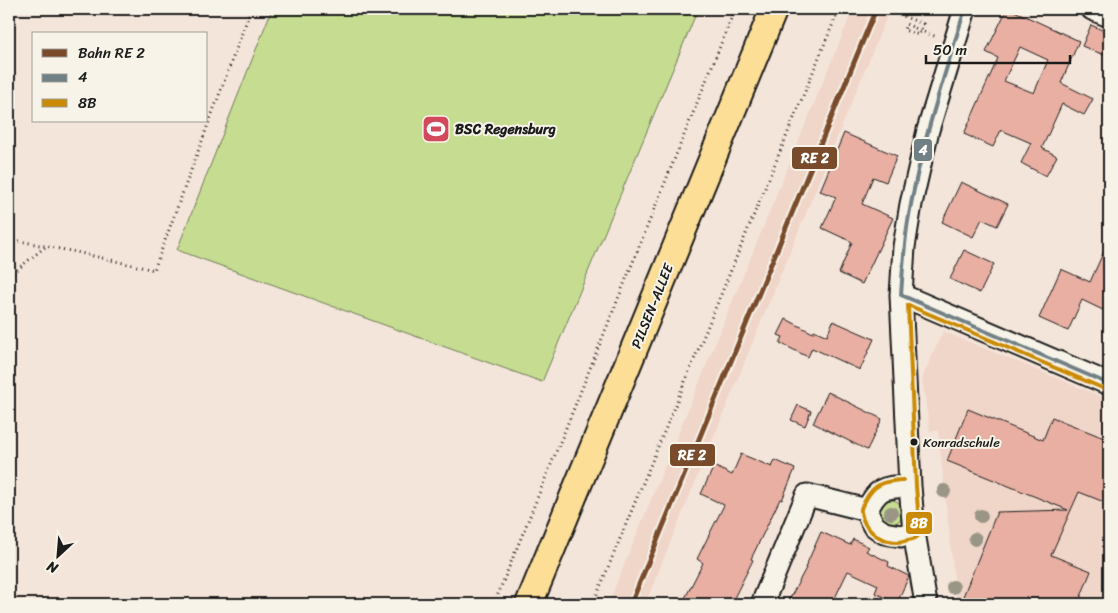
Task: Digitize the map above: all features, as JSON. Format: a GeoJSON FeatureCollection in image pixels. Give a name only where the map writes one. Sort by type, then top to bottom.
{"type":"FeatureCollection","features":[{"type":"Feature","properties":{"kind":"main road","name":"PILSEN-ALLEE"},"geometry":{"type":"LineString","coordinates":[[529,604],[774,9]]}},
{"type":"Feature","properties":{"kind":"street"},"geometry":{"type":"LineString","coordinates":[[926,604],[914,532],[910,486],[901,296],[904,247],[911,204],[928,130],[965,9]]}},
{"type":"Feature","properties":{"kind":"street"},"geometry":{"type":"LineString","coordinates":[[1092,9],[1109,16]]}},
{"type":"Feature","properties":{"kind":"street"},"geometry":{"type":"LineString","coordinates":[[901,296],[1109,384]]}},
{"type":"Feature","properties":{"kind":"street"},"geometry":{"type":"LineString","coordinates":[[910,486],[884,488],[873,498],[868,510],[874,525],[884,534],[901,536],[914,532]]}},
{"type":"Feature","properties":{"kind":"street"},"geometry":{"type":"LineString","coordinates":[[762,604],[806,495],[868,510]]}},
{"type":"Feature","properties":{"kind":"path"},"geometry":{"type":"LineString","coordinates":[[9,239],[154,270],[251,9]]}},
{"type":"Feature","properties":{"kind":"path"},"geometry":{"type":"LineString","coordinates":[[494,604],[736,9]]}},
{"type":"Feature","properties":{"kind":"path"},"geometry":{"type":"LineString","coordinates":[[593,604],[838,9]]}},
{"type":"Feature","properties":{"kind":"path"},"geometry":{"type":"LineString","coordinates":[[885,9],[923,24],[918,35],[904,30],[906,24],[915,28],[924,32]]}},
{"type":"Feature","properties":{"kind":"path"},"geometry":{"type":"LineString","coordinates":[[897,14],[899,9]]}},
{"type":"Feature","properties":{"kind":"path"},"geometry":{"type":"LineString","coordinates":[[9,276],[46,246]]}},
{"type":"Feature","properties":{"kind":"shaded area"},"geometry":{"type":"Polygon","coordinates":[[[853,9],[890,9],[645,604],[608,604],[853,9]]]}},
{"type":"Feature","properties":{"kind":"shaded area"},"geometry":{"type":"Polygon","coordinates":[[[943,331],[1109,400],[1109,604],[957,604],[938,431],[930,431],[922,379],[943,331]]]}},
{"type":"Feature","properties":{"kind":"green space","name":"BSC Regensburg"},"geometry":{"type":"Polygon","coordinates":[[[272,9],[698,9],[542,382],[177,250],[272,9]]]}},
{"type":"Feature","properties":{"kind":"green space"},"geometry":{"type":"Polygon","coordinates":[[[891,500],[900,503],[903,512],[900,521],[891,524],[882,521],[879,512],[882,503],[891,500]]]}},
{"type":"Feature","properties":{"kind":"building"},"geometry":{"type":"Polygon","coordinates":[[[1007,9],[1079,41],[1061,83],[1093,99],[1084,115],[1062,104],[1042,148],[1057,156],[1046,176],[1021,163],[1031,143],[1001,130],[993,147],[964,134],[998,58],[986,52],[1007,9]],[[1020,47],[1004,81],[1034,93],[1048,60],[1020,47]]]}},
{"type":"Feature","properties":{"kind":"building"},"geometry":{"type":"Polygon","coordinates":[[[1091,25],[1109,33],[1109,57],[1082,46],[1091,25]]]}},
{"type":"Feature","properties":{"kind":"building"},"geometry":{"type":"Polygon","coordinates":[[[844,133],[897,156],[886,182],[873,177],[862,204],[893,218],[862,284],[839,273],[852,242],[822,228],[836,197],[820,191],[844,133]]]}},
{"type":"Feature","properties":{"kind":"building"},"geometry":{"type":"Polygon","coordinates":[[[961,182],[1008,204],[997,226],[982,219],[973,237],[942,222],[961,182]]]}},
{"type":"Feature","properties":{"kind":"building"},"geometry":{"type":"Polygon","coordinates":[[[1109,240],[1109,313],[1082,300],[1068,331],[1039,318],[1061,269],[1090,282],[1109,240]]]}},
{"type":"Feature","properties":{"kind":"building"},"geometry":{"type":"Polygon","coordinates":[[[964,250],[994,264],[980,293],[950,279],[964,250]]]}},
{"type":"Feature","properties":{"kind":"building"},"geometry":{"type":"Polygon","coordinates":[[[786,319],[813,333],[814,330],[827,336],[833,321],[874,339],[860,370],[812,348],[808,357],[780,343],[783,337],[778,335],[786,319]]]}},
{"type":"Feature","properties":{"kind":"building"},"geometry":{"type":"Polygon","coordinates":[[[828,392],[882,419],[867,450],[813,423],[828,392]]]}},
{"type":"Feature","properties":{"kind":"building"},"geometry":{"type":"Polygon","coordinates":[[[798,405],[811,411],[805,426],[791,420],[798,405]]]}},
{"type":"Feature","properties":{"kind":"building","name":"Konradschule"},"geometry":{"type":"Polygon","coordinates":[[[968,409],[1043,440],[1052,417],[1109,440],[1109,504],[1079,492],[1051,555],[1091,571],[1078,604],[960,604],[997,512],[1068,510],[947,461],[968,409]]]}},
{"type":"Feature","properties":{"kind":"building"},"geometry":{"type":"Polygon","coordinates":[[[741,454],[772,467],[775,460],[795,469],[782,500],[780,499],[731,604],[682,604],[703,563],[697,559],[724,505],[701,494],[714,466],[732,475],[741,454]]]}},
{"type":"Feature","properties":{"kind":"building"},"geometry":{"type":"Polygon","coordinates":[[[821,532],[850,545],[853,539],[869,547],[866,551],[889,562],[888,566],[909,576],[897,603],[875,593],[878,585],[848,571],[832,604],[787,604],[806,568],[821,532]]]}},
{"type":"Feature","properties":{"kind":"transit line"},"geometry":{"type":"LineString","coordinates":[[631,604],[876,9]]}},
{"type":"Feature","properties":{"kind":"transit line","name":"4"},"geometry":{"type":"LineString","coordinates":[[901,295],[906,235],[914,189],[934,111],[965,9]]}},
{"type":"Feature","properties":{"kind":"transit line","name":"4"},"geometry":{"type":"LineString","coordinates":[[901,295],[1109,384]]}},
{"type":"Feature","properties":{"kind":"transit line","name":"8B"},"geometry":{"type":"LineString","coordinates":[[903,480],[885,482],[876,487],[868,495],[861,509],[863,520],[872,532],[885,540],[893,542],[914,539],[920,533],[916,486],[908,305],[1107,390]]}},
{"type":"Feature","properties":{"kind":"place","name":"BSC Regensburg"},"geometry":{"type":"Point","coordinates":[436,129]}},
{"type":"Feature","properties":{"kind":"place","name":"Konradschule"},"geometry":{"type":"Point","coordinates":[914,442]}}]}
